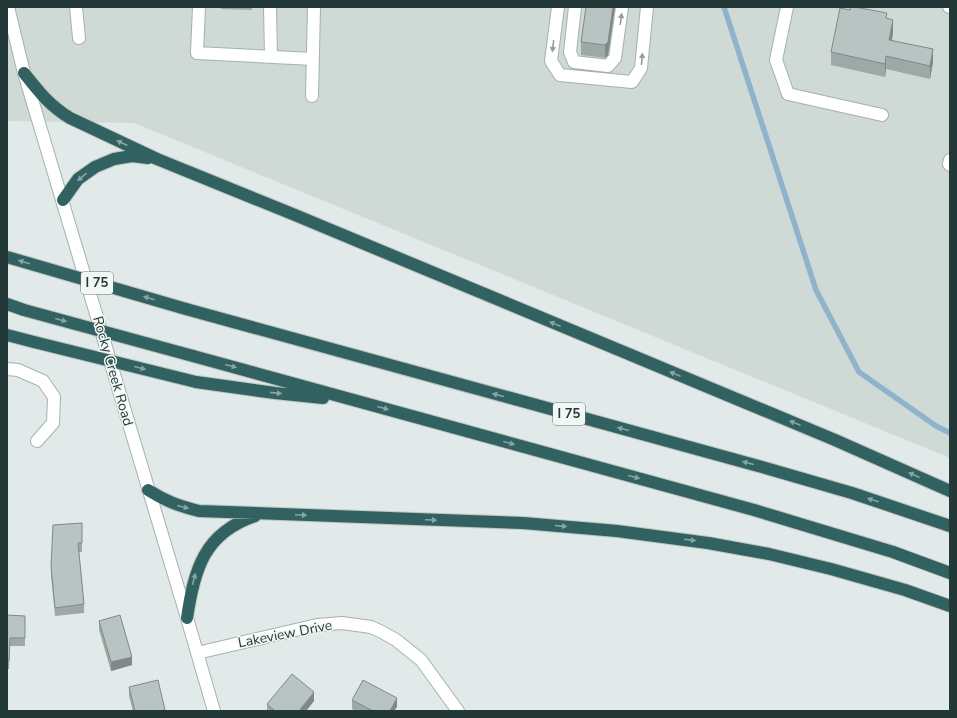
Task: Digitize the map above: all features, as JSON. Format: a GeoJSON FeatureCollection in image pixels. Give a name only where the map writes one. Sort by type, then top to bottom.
{"type":"FeatureCollection","features":[{"type":"Feature","properties":{"kind":"highway"},"geometry":{"type":"LineString","coordinates":[[24,73],[49,103],[60,112],[157,159],[835,440],[950,491]]}},
{"type":"Feature","properties":{"kind":"highway"},"geometry":{"type":"LineString","coordinates":[[63,200],[78,179],[95,167],[114,159],[132,156],[157,159]]}},
{"type":"Feature","properties":{"kind":"highway","name":"I 75"},"geometry":{"type":"LineString","coordinates":[[7,257],[186,309],[852,493],[950,526]]}},
{"type":"Feature","properties":{"kind":"highway"},"geometry":{"type":"LineString","coordinates":[[7,304],[24,310],[754,510],[892,552],[950,573]]}},
{"type":"Feature","properties":{"kind":"highway"},"geometry":{"type":"LineString","coordinates":[[7,334],[196,382],[275,393],[356,401]]}},
{"type":"Feature","properties":{"kind":"highway"},"geometry":{"type":"LineString","coordinates":[[148,490],[177,506],[199,511],[523,523],[617,531],[708,543],[769,554],[831,569],[905,590],[950,606]]}},
{"type":"Feature","properties":{"kind":"highway"},"geometry":{"type":"LineString","coordinates":[[187,618],[196,572],[204,555],[215,541],[229,529],[243,520],[262,514]]}},
{"type":"Feature","properties":{"kind":"street","name":"Rocky Creek Road"},"geometry":{"type":"LineString","coordinates":[[8,7],[24,73],[214,711]]}},
{"type":"Feature","properties":{"kind":"street"},"geometry":{"type":"LineString","coordinates":[[76,7],[79,38]]}},
{"type":"Feature","properties":{"kind":"street"},"geometry":{"type":"LineString","coordinates":[[198,7],[198,53],[313,59]]}},
{"type":"Feature","properties":{"kind":"street"},"geometry":{"type":"LineString","coordinates":[[270,7],[271,57]]}},
{"type":"Feature","properties":{"kind":"street"},"geometry":{"type":"LineString","coordinates":[[312,96],[314,7]]}},
{"type":"Feature","properties":{"kind":"street"},"geometry":{"type":"LineString","coordinates":[[558,7],[551,61],[560,75],[632,82],[641,68],[647,7]]}},
{"type":"Feature","properties":{"kind":"street"},"geometry":{"type":"LineString","coordinates":[[575,7],[570,52],[574,62],[608,66],[615,58],[622,7]]}},
{"type":"Feature","properties":{"kind":"street"},"geometry":{"type":"LineString","coordinates":[[787,7],[776,60],[788,94],[882,115]]}},
{"type":"Feature","properties":{"kind":"street"},"geometry":{"type":"LineString","coordinates":[[950,160],[950,165]]}},
{"type":"Feature","properties":{"kind":"street"},"geometry":{"type":"LineString","coordinates":[[7,369],[18,370],[43,381],[54,397],[53,424],[37,441]]}},
{"type":"Feature","properties":{"kind":"street","name":"Lakeview Drive"},"geometry":{"type":"LineString","coordinates":[[197,653],[317,625],[342,624],[371,627],[396,640],[421,660],[458,711]]}},
{"type":"Feature","properties":{"kind":"shaded area"},"geometry":{"type":"Polygon","coordinates":[[[7,7],[950,7],[950,458],[134,123],[7,121],[7,7]]]}},
{"type":"Feature","properties":{"kind":"building"},"geometry":{"type":"Polygon","coordinates":[[[586,7],[613,7],[608,42],[605,45],[581,42],[586,7]]]}},
{"type":"Feature","properties":{"kind":"building"},"geometry":{"type":"Polygon","coordinates":[[[850,7],[887,13],[886,18],[893,20],[889,40],[933,49],[930,66],[886,56],[885,64],[831,52],[840,8],[850,10],[850,7]]]}},
{"type":"Feature","properties":{"kind":"building"},"geometry":{"type":"Polygon","coordinates":[[[82,523],[82,543],[78,543],[84,604],[55,608],[51,566],[53,525],[82,523]]]}},
{"type":"Feature","properties":{"kind":"building"},"geometry":{"type":"Polygon","coordinates":[[[7,615],[25,616],[25,638],[10,638],[9,661],[7,661],[7,615]]]}},
{"type":"Feature","properties":{"kind":"building"},"geometry":{"type":"Polygon","coordinates":[[[120,615],[132,657],[111,662],[99,621],[120,615]]]}},
{"type":"Feature","properties":{"kind":"building"},"geometry":{"type":"Polygon","coordinates":[[[292,674],[314,692],[299,711],[275,711],[267,704],[292,674]]]}},
{"type":"Feature","properties":{"kind":"building"},"geometry":{"type":"Polygon","coordinates":[[[158,680],[165,710],[135,711],[129,687],[158,680]]]}},
{"type":"Feature","properties":{"kind":"building"},"geometry":{"type":"Polygon","coordinates":[[[363,680],[397,698],[390,711],[373,711],[352,700],[363,680]]]}},
{"type":"Feature","properties":{"kind":"waterway"},"geometry":{"type":"LineString","coordinates":[[724,7],[816,290],[859,372],[936,426],[950,433]]}}]}
